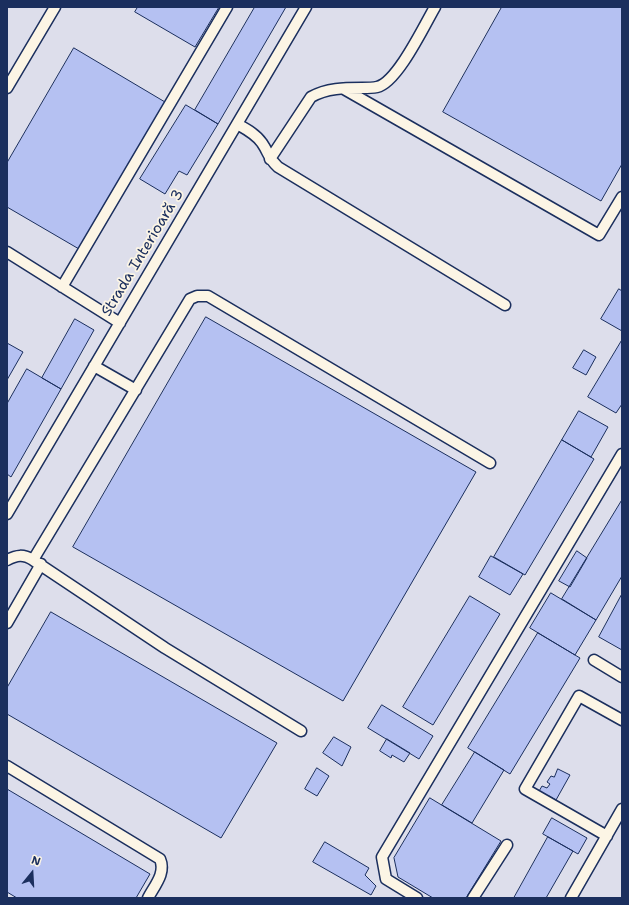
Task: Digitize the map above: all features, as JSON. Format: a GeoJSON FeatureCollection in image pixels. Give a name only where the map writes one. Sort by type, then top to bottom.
{"type":"FeatureCollection","features":[{"type":"Feature","properties":{"kind":"lane"},"geometry":{"type":"LineString","coordinates":[[7,88],[54,7]]}},
{"type":"Feature","properties":{"kind":"lane"},"geometry":{"type":"LineString","coordinates":[[62,287],[227,7]]}},
{"type":"Feature","properties":{"kind":"lane","name":"Strada Interioară 3"},"geometry":{"type":"LineString","coordinates":[[7,514],[306,7]]}},
{"type":"Feature","properties":{"kind":"lane"},"geometry":{"type":"LineString","coordinates":[[270,159],[311,97],[321,92],[344,88],[378,87],[389,81],[400,68],[435,7]]}},
{"type":"Feature","properties":{"kind":"lane"},"geometry":{"type":"LineString","coordinates":[[344,88],[599,235],[622,197]]}},
{"type":"Feature","properties":{"kind":"lane"},"geometry":{"type":"LineString","coordinates":[[237,124],[256,136],[263,144],[270,159],[278,167],[505,305]]}},
{"type":"Feature","properties":{"kind":"lane"},"geometry":{"type":"LineString","coordinates":[[7,252],[120,323]]}},
{"type":"Feature","properties":{"kind":"lane"},"geometry":{"type":"LineString","coordinates":[[7,623],[37,562],[136,390],[190,299],[197,296],[208,296],[490,463]]}},
{"type":"Feature","properties":{"kind":"lane"},"geometry":{"type":"LineString","coordinates":[[94,366],[136,390]]}},
{"type":"Feature","properties":{"kind":"lane"},"geometry":{"type":"LineString","coordinates":[[417,898],[386,879],[382,857],[622,454]]}},
{"type":"Feature","properties":{"kind":"lane"},"geometry":{"type":"LineString","coordinates":[[7,560],[15,556],[25,555],[165,648],[301,731]]}},
{"type":"Feature","properties":{"kind":"lane"},"geometry":{"type":"LineString","coordinates":[[594,660],[622,677]]}},
{"type":"Feature","properties":{"kind":"lane"},"geometry":{"type":"LineString","coordinates":[[607,836],[525,789],[579,696],[622,720]]}},
{"type":"Feature","properties":{"kind":"lane"},"geometry":{"type":"LineString","coordinates":[[7,766],[160,859],[163,865],[162,873],[148,898]]}},
{"type":"Feature","properties":{"kind":"lane"},"geometry":{"type":"LineString","coordinates":[[571,898],[622,809]]}},
{"type":"Feature","properties":{"kind":"lane"},"geometry":{"type":"LineString","coordinates":[[473,898],[507,845]]}},
{"type":"Feature","properties":{"kind":"shaded area"},"geometry":{"type":"Polygon","coordinates":[[[7,7],[622,7],[622,898],[7,898],[7,7]]]}},
{"type":"Feature","properties":{"kind":"building"},"geometry":{"type":"Polygon","coordinates":[[[138,7],[219,7],[195,47],[135,12],[138,7]]]}},
{"type":"Feature","properties":{"kind":"building"},"geometry":{"type":"Polygon","coordinates":[[[255,7],[286,7],[218,124],[195,110],[255,7]]]}},
{"type":"Feature","properties":{"kind":"building"},"geometry":{"type":"Polygon","coordinates":[[[502,7],[622,7],[622,164],[601,201],[443,112],[502,7]]]}},
{"type":"Feature","properties":{"kind":"building"},"geometry":{"type":"Polygon","coordinates":[[[74,48],[165,102],[79,249],[7,207],[7,163],[74,48]]]}},
{"type":"Feature","properties":{"kind":"building"},"geometry":{"type":"Polygon","coordinates":[[[186,105],[218,124],[187,175],[179,171],[165,194],[140,179],[186,105]]]}},
{"type":"Feature","properties":{"kind":"building"},"geometry":{"type":"Polygon","coordinates":[[[619,289],[622,291],[622,331],[601,319],[619,289]]]}},
{"type":"Feature","properties":{"kind":"building"},"geometry":{"type":"Polygon","coordinates":[[[206,317],[476,472],[343,701],[73,547],[206,317]]]}},
{"type":"Feature","properties":{"kind":"building"},"geometry":{"type":"Polygon","coordinates":[[[75,319],[94,330],[61,389],[42,378],[75,319]]]}},
{"type":"Feature","properties":{"kind":"building"},"geometry":{"type":"Polygon","coordinates":[[[622,340],[622,404],[616,413],[588,397],[622,340]]]}},
{"type":"Feature","properties":{"kind":"building"},"geometry":{"type":"Polygon","coordinates":[[[7,343],[23,352],[7,380],[7,343]]]}},
{"type":"Feature","properties":{"kind":"building"},"geometry":{"type":"Polygon","coordinates":[[[584,350],[596,357],[586,375],[573,368],[584,350]]]}},
{"type":"Feature","properties":{"kind":"building"},"geometry":{"type":"Polygon","coordinates":[[[27,369],[61,389],[11,477],[7,474],[7,404],[27,369]]]}},
{"type":"Feature","properties":{"kind":"building"},"geometry":{"type":"Polygon","coordinates":[[[579,411],[608,427],[591,457],[562,440],[579,411]]]}},
{"type":"Feature","properties":{"kind":"building"},"geometry":{"type":"Polygon","coordinates":[[[562,440],[594,459],[525,575],[494,557],[562,440]]]}},
{"type":"Feature","properties":{"kind":"building"},"geometry":{"type":"Polygon","coordinates":[[[622,500],[622,576],[596,620],[562,599],[622,500]]]}},
{"type":"Feature","properties":{"kind":"building"},"geometry":{"type":"Polygon","coordinates":[[[577,551],[587,558],[570,587],[559,581],[577,551]]]}},
{"type":"Feature","properties":{"kind":"building"},"geometry":{"type":"Polygon","coordinates":[[[491,556],[523,574],[510,595],[479,577],[491,556]]]}},
{"type":"Feature","properties":{"kind":"building"},"geometry":{"type":"Polygon","coordinates":[[[551,593],[596,620],[575,655],[530,628],[551,593]]]}},
{"type":"Feature","properties":{"kind":"building"},"geometry":{"type":"Polygon","coordinates":[[[622,594],[622,650],[599,637],[622,594]]]}},
{"type":"Feature","properties":{"kind":"building"},"geometry":{"type":"Polygon","coordinates":[[[470,596],[500,614],[433,725],[403,707],[470,596]]]}},
{"type":"Feature","properties":{"kind":"building"},"geometry":{"type":"Polygon","coordinates":[[[51,612],[277,743],[221,838],[7,714],[7,688],[51,612]]]}},
{"type":"Feature","properties":{"kind":"building"},"geometry":{"type":"Polygon","coordinates":[[[538,633],[580,658],[510,774],[468,748],[538,633]]]}},
{"type":"Feature","properties":{"kind":"building"},"geometry":{"type":"Polygon","coordinates":[[[382,705],[433,736],[419,759],[368,728],[382,705]]]}},
{"type":"Feature","properties":{"kind":"building"},"geometry":{"type":"Polygon","coordinates":[[[334,737],[351,747],[342,766],[323,753],[334,737]]]}},
{"type":"Feature","properties":{"kind":"building"},"geometry":{"type":"Polygon","coordinates":[[[387,739],[410,753],[404,762],[392,755],[391,758],[380,751],[387,739]]]}},
{"type":"Feature","properties":{"kind":"building"},"geometry":{"type":"Polygon","coordinates":[[[475,752],[504,770],[472,823],[442,805],[475,752]]]}},
{"type":"Feature","properties":{"kind":"building"},"geometry":{"type":"Polygon","coordinates":[[[317,768],[329,776],[317,796],[305,789],[317,768]]]}},
{"type":"Feature","properties":{"kind":"building"},"geometry":{"type":"Polygon","coordinates":[[[558,769],[570,775],[556,800],[549,796],[547,798],[538,793],[542,786],[547,788],[550,784],[547,782],[551,776],[554,777],[558,769]]]}},
{"type":"Feature","properties":{"kind":"building"},"geometry":{"type":"Polygon","coordinates":[[[7,789],[150,874],[136,898],[17,898],[7,892],[7,789]]]}},
{"type":"Feature","properties":{"kind":"building"},"geometry":{"type":"Polygon","coordinates":[[[430,798],[501,841],[466,898],[433,898],[398,877],[394,858],[430,798]]]}},
{"type":"Feature","properties":{"kind":"building"},"geometry":{"type":"Polygon","coordinates":[[[552,818],[587,838],[578,854],[543,834],[552,818]]]}},
{"type":"Feature","properties":{"kind":"building"},"geometry":{"type":"Polygon","coordinates":[[[548,837],[573,851],[546,898],[514,898],[548,837]]]}},
{"type":"Feature","properties":{"kind":"building"},"geometry":{"type":"Polygon","coordinates":[[[325,842],[369,868],[365,875],[376,886],[371,895],[313,862],[325,842]]]}}]}
